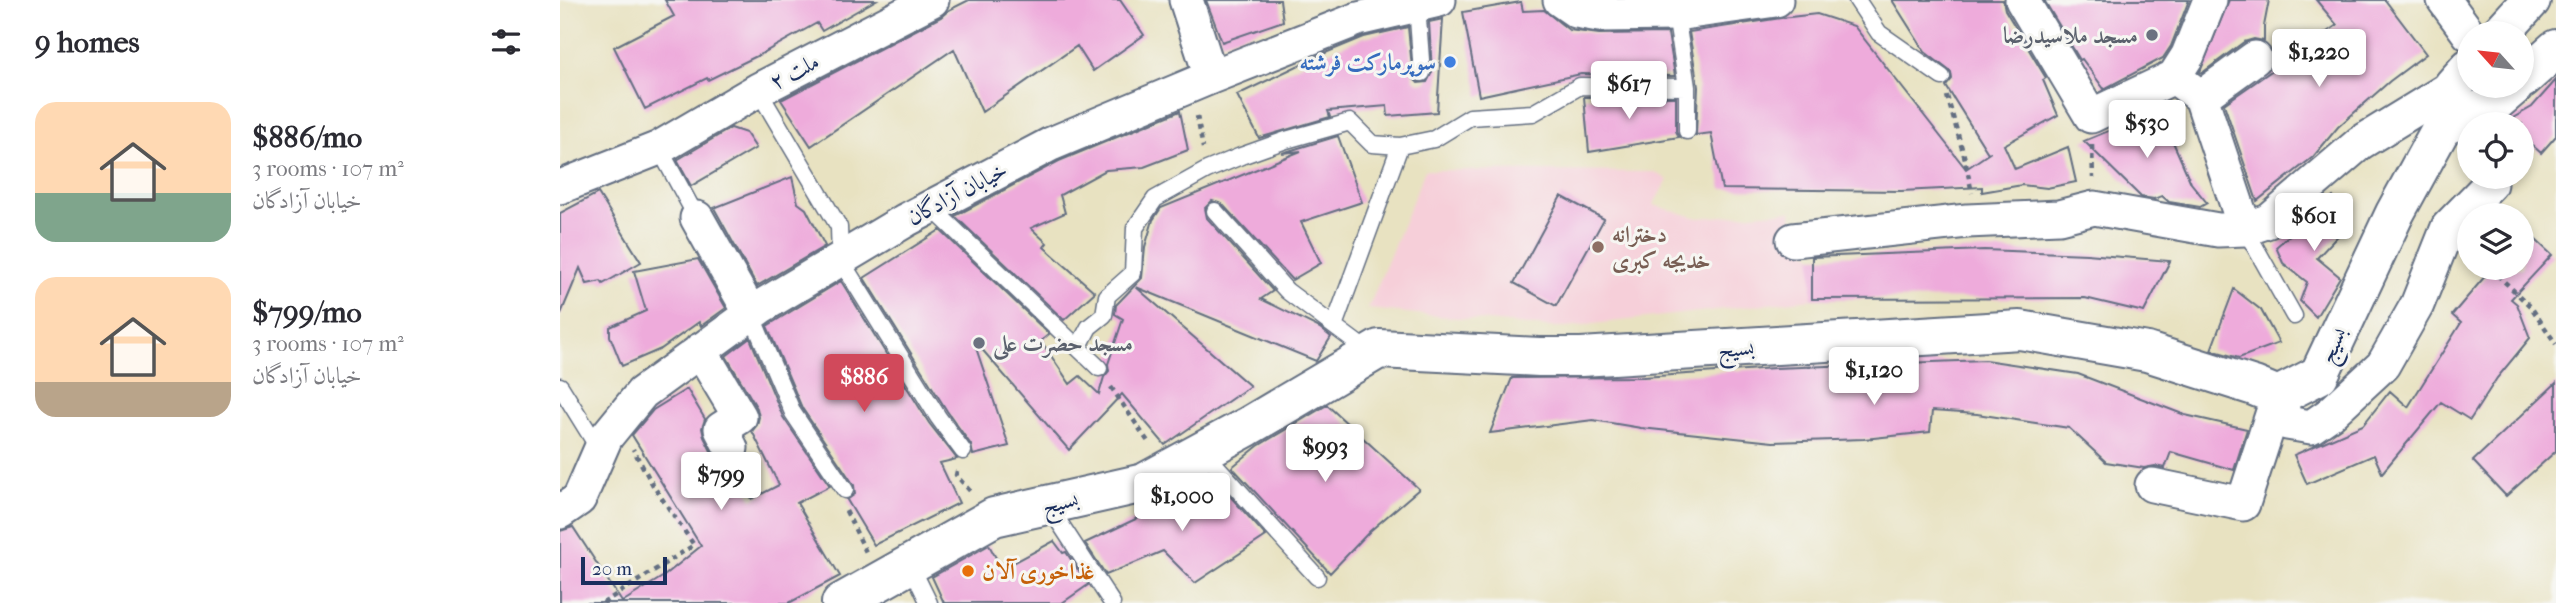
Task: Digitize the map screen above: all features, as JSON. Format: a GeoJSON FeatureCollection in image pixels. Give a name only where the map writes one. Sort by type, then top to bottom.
{"type":"FeatureCollection","features":[{"type":"Feature","properties":{"kind":"street","name":"ملت ۲"},"geometry":{"type":"LineString","coordinates":[[560,187],[659,148],[758,90],[932,0]]}},
{"type":"Feature","properties":{"kind":"street"},"geometry":{"type":"LineString","coordinates":[[1186,0],[1211,77]]}},
{"type":"Feature","properties":{"kind":"street"},"geometry":{"type":"LineString","coordinates":[[1560,0],[1576,11],[1599,15],[1776,0]]}},
{"type":"Feature","properties":{"kind":"street"},"geometry":{"type":"LineString","coordinates":[[2022,0],[2091,116],[2174,77],[2188,55],[2210,0]]}},
{"type":"Feature","properties":{"kind":"street"},"geometry":{"type":"LineString","coordinates":[[2444,0],[2459,21]]}},
{"type":"Feature","properties":{"kind":"street"},"geometry":{"type":"LineString","coordinates":[[2512,21],[2531,0]]}},
{"type":"Feature","properties":{"kind":"street","name":"خیابان آزادگان"},"geometry":{"type":"LineString","coordinates":[[560,512],[579,499],[606,437],[642,393],[751,314],[840,259],[931,206],[1051,144],[1358,19],[1428,3]]}},
{"type":"Feature","properties":{"kind":"street"},"geometry":{"type":"LineString","coordinates":[[2534,68],[2556,49]]}},
{"type":"Feature","properties":{"kind":"street"},"geometry":{"type":"LineString","coordinates":[[2201,97],[2255,58]]}},
{"type":"Feature","properties":{"kind":"street"},"geometry":{"type":"LineString","coordinates":[[2174,77],[2201,97],[2245,229]]}},
{"type":"Feature","properties":{"kind":"street"},"geometry":{"type":"LineString","coordinates":[[1793,240],[1967,221],[2059,217],[2094,208],[2218,230],[2245,229],[2269,221],[2360,143],[2457,80]]}},
{"type":"Feature","properties":{"kind":"street","name":"بسیج"},"geometry":{"type":"LineString","coordinates":[[841,603],[994,517],[1144,483],[1379,349],[1581,357],[2020,330],[2147,352],[2278,396],[2319,375],[2395,213],[2442,127],[2457,88]]}},
{"type":"Feature","properties":{"kind":"street"},"geometry":{"type":"LineString","coordinates":[[2442,127],[2493,104],[2500,98]]}},
{"type":"Feature","properties":{"kind":"street"},"geometry":{"type":"LineString","coordinates":[[2278,396],[2287,423],[2311,427],[2330,414],[2383,365],[2417,304],[2448,228],[2485,189]]}},
{"type":"Feature","properties":{"kind":"street"},"geometry":{"type":"LineString","coordinates":[[697,218],[751,314]]}},
{"type":"Feature","properties":{"kind":"street"},"geometry":{"type":"LineString","coordinates":[[700,351],[740,417],[721,429],[731,448]]}},
{"type":"Feature","properties":{"kind":"street"},"geometry":{"type":"LineString","coordinates":[[2152,485],[2243,504],[2278,396]]}},
{"type":"Feature","properties":{"kind":"lane"},"geometry":{"type":"LineString","coordinates":[[1857,0],[1879,33],[1941,77]]}},
{"type":"Feature","properties":{"kind":"lane"},"geometry":{"type":"LineString","coordinates":[[1422,72],[1428,3]]}},
{"type":"Feature","properties":{"kind":"lane"},"geometry":{"type":"LineString","coordinates":[[1687,131],[1689,8]]}},
{"type":"Feature","properties":{"kind":"lane"},"geometry":{"type":"LineString","coordinates":[[1077,348],[1089,327],[1104,315],[1107,296],[1133,273],[1135,228],[1155,199],[1219,165],[1286,140],[1350,122],[1372,144],[1400,146],[1434,139],[1470,117],[1533,113],[1580,86],[1687,87]]}},
{"type":"Feature","properties":{"kind":"lane"},"geometry":{"type":"LineString","coordinates":[[758,90],[839,227],[840,259],[938,417],[963,450]]}},
{"type":"Feature","properties":{"kind":"lane"},"geometry":{"type":"LineString","coordinates":[[1334,326],[1400,146]]}},
{"type":"Feature","properties":{"kind":"lane"},"geometry":{"type":"LineString","coordinates":[[659,148],[697,218]]}},
{"type":"Feature","properties":{"kind":"lane"},"geometry":{"type":"LineString","coordinates":[[931,206],[1098,368]]}},
{"type":"Feature","properties":{"kind":"lane"},"geometry":{"type":"LineString","coordinates":[[1215,211],[1287,291],[1370,353]]}},
{"type":"Feature","properties":{"kind":"lane"},"geometry":{"type":"LineString","coordinates":[[2245,229],[2294,316]]}},
{"type":"Feature","properties":{"kind":"lane"},"geometry":{"type":"LineString","coordinates":[[751,314],[793,413],[845,489]]}},
{"type":"Feature","properties":{"kind":"lane"},"geometry":{"type":"LineString","coordinates":[[560,386],[600,450]]}},
{"type":"Feature","properties":{"kind":"lane"},"geometry":{"type":"LineString","coordinates":[[1203,450],[1317,577]]}},
{"type":"Feature","properties":{"kind":"lane"},"geometry":{"type":"LineString","coordinates":[[1048,505],[1112,603]]}},
{"type":"Feature","properties":{"kind":"lane"},"geometry":{"type":"LineString","coordinates":[[895,573],[929,603]]}},
{"type":"Feature","properties":{"kind":"path"},"geometry":{"type":"LineString","coordinates":[[1941,77],[1965,159],[1972,195],[1967,221]]}},
{"type":"Feature","properties":{"kind":"path"},"geometry":{"type":"LineString","coordinates":[[2091,116],[2094,208]]}},
{"type":"Feature","properties":{"kind":"path"},"geometry":{"type":"LineString","coordinates":[[2503,280],[2531,307],[2556,344]]}},
{"type":"Feature","properties":{"kind":"path"},"geometry":{"type":"LineString","coordinates":[[1098,368],[1167,470]]}},
{"type":"Feature","properties":{"kind":"path"},"geometry":{"type":"LineString","coordinates":[[603,603],[694,545],[654,487],[618,422]]}},
{"type":"Feature","properties":{"kind":"path"},"geometry":{"type":"LineString","coordinates":[[963,450],[956,475],[974,495],[959,506],[976,527]]}},
{"type":"Feature","properties":{"kind":"path"},"geometry":{"type":"LineString","coordinates":[[845,489],[845,510],[895,573]]}},
{"type":"Feature","properties":{"kind":"shaded area","name":"دخترانه خدیجه کبری"},"geometry":{"type":"Polygon","coordinates":[[[1425,170],[1655,172],[1668,180],[1653,205],[1698,218],[1791,211],[1793,240],[1812,255],[1812,299],[1567,327],[1368,309],[1425,170]]]}},
{"type":"Feature","properties":{"kind":"building"},"geometry":{"type":"Polygon","coordinates":[[[665,0],[876,0],[822,31],[817,23],[761,54],[645,109],[614,47],[674,16],[665,0]]]}},
{"type":"Feature","properties":{"kind":"building"},"geometry":{"type":"Polygon","coordinates":[[[969,0],[1120,0],[1144,35],[1093,71],[1077,46],[982,112],[954,49],[811,146],[781,100],[969,0]]]}},
{"type":"Feature","properties":{"kind":"building"},"geometry":{"type":"Polygon","coordinates":[[[1206,0],[1280,0],[1283,21],[1222,42],[1206,0]]]}},
{"type":"Feature","properties":{"kind":"building"},"geometry":{"type":"Polygon","coordinates":[[[1892,0],[2003,0],[2005,10],[2046,78],[2043,80],[2058,115],[2004,145],[2015,169],[2068,147],[2076,182],[2047,188],[2022,185],[1982,192],[1982,187],[1901,191],[1722,189],[1711,133],[1696,135],[1698,87],[1689,32],[1781,18],[1817,14],[1854,26],[1966,169],[1991,152],[1988,153],[1946,86],[1952,79],[1951,72],[1925,52],[1892,0]]]}},
{"type":"Feature","properties":{"kind":"building"},"geometry":{"type":"Polygon","coordinates":[[[2044,0],[2189,0],[2171,46],[2163,58],[2104,89],[2082,59],[2080,60],[2044,0]]]}},
{"type":"Feature","properties":{"kind":"building"},"geometry":{"type":"Polygon","coordinates":[[[2229,0],[2269,0],[2264,41],[2254,39],[2244,42],[2202,73],[2200,72],[2229,0]]]}},
{"type":"Feature","properties":{"kind":"building"},"geometry":{"type":"Polygon","coordinates":[[[2316,0],[2385,0],[2426,54],[2390,81],[2338,127],[2313,157],[2257,201],[2224,104],[2337,25],[2316,0]]]}},
{"type":"Feature","properties":{"kind":"building"},"geometry":{"type":"Polygon","coordinates":[[[1521,2],[1523,11],[1544,10],[1569,30],[1599,34],[1668,33],[1675,76],[1581,74],[1479,96],[1463,12],[1521,2]]]}},
{"type":"Feature","properties":{"kind":"building"},"geometry":{"type":"Polygon","coordinates":[[[1443,19],[1437,112],[1388,116],[1387,106],[1328,111],[1330,117],[1259,138],[1237,95],[1364,37],[1408,27],[1413,78],[1418,83],[1427,82],[1432,72],[1429,22],[1443,19]]]}},
{"type":"Feature","properties":{"kind":"building"},"geometry":{"type":"Polygon","coordinates":[[[2556,80],[2556,136],[2541,153],[2534,147],[2534,112],[2523,112],[2532,107],[2556,80]]]}},
{"type":"Feature","properties":{"kind":"building"},"geometry":{"type":"Polygon","coordinates":[[[1584,97],[1676,97],[1676,131],[1679,137],[1589,152],[1584,97]]]}},
{"type":"Feature","properties":{"kind":"building"},"geometry":{"type":"Polygon","coordinates":[[[2159,110],[2191,183],[2207,203],[2200,207],[2169,202],[2162,196],[2154,199],[2141,197],[2084,141],[2159,110]]]}},
{"type":"Feature","properties":{"kind":"building"},"geometry":{"type":"Polygon","coordinates":[[[1180,111],[1188,150],[1144,167],[1106,170],[1060,195],[1065,213],[1031,228],[1047,243],[1044,247],[1095,292],[1064,320],[955,216],[1059,161],[1180,111]]]}},
{"type":"Feature","properties":{"kind":"building"},"geometry":{"type":"Polygon","coordinates":[[[731,128],[746,133],[756,148],[691,186],[677,160],[731,128]]]}},
{"type":"Feature","properties":{"kind":"building"},"geometry":{"type":"Polygon","coordinates":[[[1338,136],[1362,202],[1301,222],[1321,263],[1292,280],[1222,204],[1212,201],[1205,208],[1207,218],[1273,291],[1261,299],[1320,328],[1331,337],[1316,361],[1136,287],[1250,386],[1165,445],[1122,394],[1069,450],[973,339],[1009,446],[973,455],[971,445],[864,278],[940,230],[1049,334],[1041,341],[1070,384],[1080,376],[1099,394],[1104,377],[1109,371],[1108,364],[1123,319],[1115,314],[1116,305],[1142,278],[1145,247],[1153,220],[1161,208],[1301,151],[1282,153],[1338,136]]]}},
{"type":"Feature","properties":{"kind":"building"},"geometry":{"type":"Polygon","coordinates":[[[792,177],[798,203],[806,209],[825,246],[757,286],[714,208],[792,177]]]}},
{"type":"Feature","properties":{"kind":"building"},"geometry":{"type":"Polygon","coordinates":[[[598,193],[641,262],[603,284],[601,281],[587,284],[580,268],[560,316],[560,213],[598,193]]]}},
{"type":"Feature","properties":{"kind":"building","name":"دخترانه خدیجه کبری"},"geometry":{"type":"Polygon","coordinates":[[[1561,196],[1604,219],[1556,306],[1514,283],[1561,196]]]}},
{"type":"Feature","properties":{"kind":"building"},"geometry":{"type":"Polygon","coordinates":[[[2333,197],[2350,223],[2317,258],[2340,277],[2316,317],[2300,301],[2307,282],[2283,263],[2276,247],[2333,197]]]}},
{"type":"Feature","properties":{"kind":"building"},"geometry":{"type":"Polygon","coordinates":[[[2534,238],[2552,255],[2534,274],[2534,238]]]}},
{"type":"Feature","properties":{"kind":"building"},"geometry":{"type":"Polygon","coordinates":[[[1984,250],[2170,261],[2144,312],[2085,298],[1812,299],[1812,257],[1984,250]]]}},
{"type":"Feature","properties":{"kind":"building"},"geometry":{"type":"Polygon","coordinates":[[[698,259],[726,308],[701,326],[699,322],[661,349],[622,366],[610,336],[610,327],[646,311],[634,271],[698,259]]]}},
{"type":"Feature","properties":{"kind":"building"},"geometry":{"type":"Polygon","coordinates":[[[2482,280],[2529,280],[2511,299],[2517,304],[2530,338],[2497,378],[2470,420],[2441,402],[2382,473],[2374,455],[2307,484],[2294,455],[2363,425],[2390,391],[2408,407],[2461,323],[2452,315],[2482,280]]]}},
{"type":"Feature","properties":{"kind":"building"},"geometry":{"type":"Polygon","coordinates":[[[841,281],[929,423],[957,459],[940,463],[959,503],[874,545],[847,500],[855,494],[854,485],[802,408],[767,326],[841,281]]]}},
{"type":"Feature","properties":{"kind":"building"},"geometry":{"type":"Polygon","coordinates":[[[2234,289],[2261,310],[2279,343],[2239,358],[2211,350],[2234,289]]]}},
{"type":"Feature","properties":{"kind":"building"},"geometry":{"type":"Polygon","coordinates":[[[750,338],[783,417],[830,486],[797,503],[840,576],[789,603],[560,603],[560,531],[573,527],[622,602],[664,576],[701,546],[632,435],[653,410],[687,389],[705,419],[702,428],[704,437],[714,457],[721,465],[733,467],[752,499],[779,485],[752,431],[759,417],[757,408],[726,356],[750,338]]]}},
{"type":"Feature","properties":{"kind":"building"},"geometry":{"type":"Polygon","coordinates":[[[1985,360],[2078,374],[2185,415],[2247,429],[2234,470],[2171,452],[2165,468],[2144,468],[2106,462],[2069,428],[1977,414],[1932,411],[1930,432],[1864,439],[1773,442],[1641,428],[1593,420],[1490,433],[1512,378],[1643,377],[1775,368],[1985,360]]]}},
{"type":"Feature","properties":{"kind":"building"},"geometry":{"type":"Polygon","coordinates":[[[2556,383],[2556,451],[2506,496],[2473,461],[2556,383]]]}},
{"type":"Feature","properties":{"kind":"building"},"geometry":{"type":"Polygon","coordinates":[[[1327,405],[1419,489],[1370,531],[1330,573],[1232,467],[1258,446],[1327,405]]]}},
{"type":"Feature","properties":{"kind":"building"},"geometry":{"type":"Polygon","coordinates":[[[1209,473],[1266,536],[1195,583],[1163,551],[1106,575],[1085,543],[1142,516],[1209,473]]]}},
{"type":"Feature","properties":{"kind":"building"},"geometry":{"type":"Polygon","coordinates":[[[1054,541],[1063,553],[1066,552],[1088,585],[1062,603],[944,603],[932,577],[989,545],[1002,569],[1054,541]]]}},
{"type":"Feature","properties":{"kind":"place","name":"مسجد ملاسیدرضا"},"geometry":{"type":"Point","coordinates":[2152,35]}},
{"type":"Feature","properties":{"kind":"place","name":"سوپرمارکت فرشته"},"geometry":{"type":"Point","coordinates":[1450,62]}},
{"type":"Feature","properties":{"kind":"place","name":"دخترانه خدیجه کبری"},"geometry":{"type":"Point","coordinates":[1598,247]}},
{"type":"Feature","properties":{"kind":"place","name":"مسجد حضرت علی"},"geometry":{"type":"Point","coordinates":[979,343]}},
{"type":"Feature","properties":{"kind":"place","name":"غذاخوری آلان"},"geometry":{"type":"Point","coordinates":[968,571]}}]}
